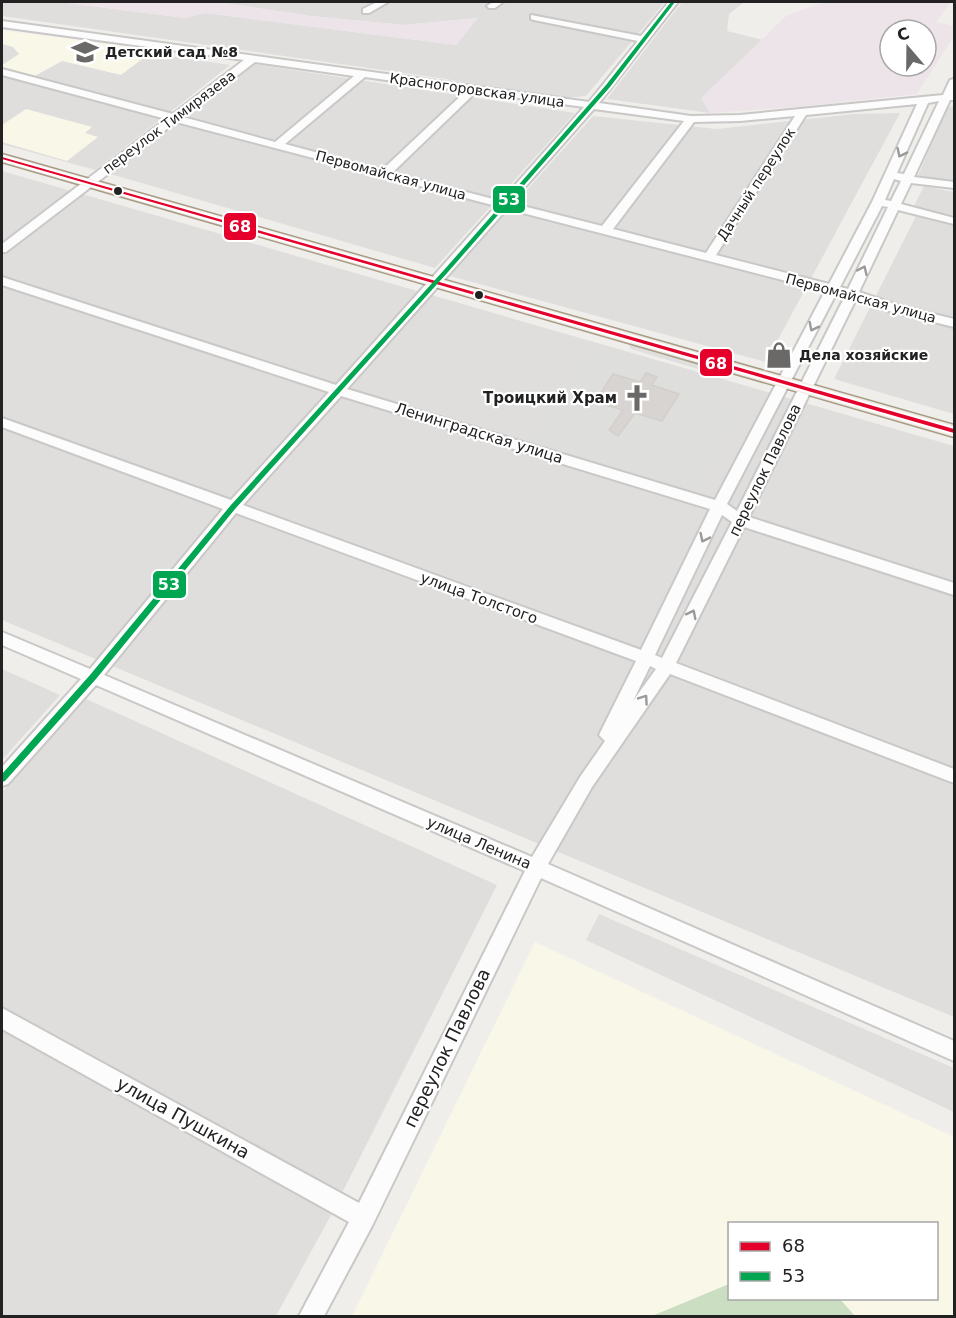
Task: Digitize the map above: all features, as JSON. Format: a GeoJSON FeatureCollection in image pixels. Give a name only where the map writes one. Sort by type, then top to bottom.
{"type":"FeatureCollection","features":[{"type":"Feature","properties":{"kind":"main road"},"geometry":{"type":"LineString","coordinates":[[2,158],[954,431]]}},
{"type":"Feature","properties":{"kind":"street"},"geometry":{"type":"LineString","coordinates":[[366,11],[383,2]]}},
{"type":"Feature","properties":{"kind":"street"},"geometry":{"type":"LineString","coordinates":[[2,779],[93,677],[233,507],[505,204],[645,40],[674,2]]}},
{"type":"Feature","properties":{"kind":"street"},"geometry":{"type":"LineString","coordinates":[[534,17],[645,40]]}},
{"type":"Feature","properties":{"kind":"street","name":"Красногоровская улица"},"geometry":{"type":"LineString","coordinates":[[2,24],[691,119],[740,118],[950,98]]}},
{"type":"Feature","properties":{"kind":"street","name":"переулок Тимирязева"},"geometry":{"type":"LineString","coordinates":[[2,249],[251,60]]}},
{"type":"Feature","properties":{"kind":"street","name":"Первомайская улица"},"geometry":{"type":"LineString","coordinates":[[2,72],[384,174],[852,294],[893,308],[954,323]]}},
{"type":"Feature","properties":{"kind":"street"},"geometry":{"type":"LineString","coordinates":[[278,145],[362,74]]}},
{"type":"Feature","properties":{"kind":"street","name":"переулок Павлова"},"geometry":{"type":"LineString","coordinates":[[311,1317],[363,1218],[536,868],[586,782],[666,667],[807,388],[893,205],[950,98],[954,82]]}},
{"type":"Feature","properties":{"kind":"street"},"geometry":{"type":"LineString","coordinates":[[384,174],[473,90]]}},
{"type":"Feature","properties":{"kind":"street","name":"переулок Павлова"},"geometry":{"type":"LineString","coordinates":[[586,782],[719,506],[878,202],[924,100]]}},
{"type":"Feature","properties":{"kind":"street","name":"Дачный переулок"},"geometry":{"type":"LineString","coordinates":[[709,257],[802,111]]}},
{"type":"Feature","properties":{"kind":"street"},"geometry":{"type":"LineString","coordinates":[[605,231],[691,119]]}},
{"type":"Feature","properties":{"kind":"street"},"geometry":{"type":"LineString","coordinates":[[890,175],[954,185]]}},
{"type":"Feature","properties":{"kind":"street"},"geometry":{"type":"LineString","coordinates":[[878,202],[954,221]]}},
{"type":"Feature","properties":{"kind":"street","name":"Ленинградская улица"},"geometry":{"type":"LineString","coordinates":[[2,281],[337,390],[719,506],[740,519],[954,589]]}},
{"type":"Feature","properties":{"kind":"street","name":"улица Толстого"},"geometry":{"type":"LineString","coordinates":[[2,422],[954,776]]}},
{"type":"Feature","properties":{"kind":"street","name":"улица Ленина"},"geometry":{"type":"LineString","coordinates":[[2,638],[954,1051]]}},
{"type":"Feature","properties":{"kind":"street","name":"улица Пушкина"},"geometry":{"type":"LineString","coordinates":[[2,1018],[363,1218]]}},
{"type":"Feature","properties":{"kind":"shaded area"},"geometry":{"type":"Polygon","coordinates":[[[2,2],[59,2],[185,18],[205,13],[456,45],[477,18],[404,25],[311,16],[217,2],[665,2],[586,96],[563,98],[439,78],[2,16],[2,2]]]}},
{"type":"Feature","properties":{"kind":"shaded area"},"geometry":{"type":"Polygon","coordinates":[[[59,2],[217,2],[311,16],[404,25],[478,18],[456,45],[205,13],[185,18],[59,2]]]}},
{"type":"Feature","properties":{"kind":"shaded area"},"geometry":{"type":"Polygon","coordinates":[[[682,2],[744,2],[729,14],[727,31],[763,40],[702,98],[710,113],[607,99],[682,2]]]}},
{"type":"Feature","properties":{"kind":"shaded area"},"geometry":{"type":"Polygon","coordinates":[[[824,2],[951,2],[938,19],[878,18],[878,78],[927,78],[917,94],[799,107],[710,113],[701,98],[786,16],[824,2]]]}},
{"type":"Feature","properties":{"kind":"shaded area"},"geometry":{"type":"Polygon","coordinates":[[[938,22],[954,26],[954,36],[938,61],[938,22]]]}},
{"type":"Feature","properties":{"kind":"shaded area","name":"Детский сад №8"},"geometry":{"type":"Polygon","coordinates":[[[2,30],[154,50],[121,75],[62,61],[35,76],[4,68],[2,65],[19,54],[13,47],[2,44],[2,30]]]}},
{"type":"Feature","properties":{"kind":"shaded area"},"geometry":{"type":"Polygon","coordinates":[[[2,31],[230,65],[169,113],[2,68],[2,31]]]}},
{"type":"Feature","properties":{"kind":"shaded area"},"geometry":{"type":"Polygon","coordinates":[[[254,64],[575,113],[435,268],[107,173],[254,64]]]}},
{"type":"Feature","properties":{"kind":"shaded area"},"geometry":{"type":"Polygon","coordinates":[[[2,75],[164,117],[95,170],[2,144],[2,75]]]}},
{"type":"Feature","properties":{"kind":"shaded area"},"geometry":{"type":"Polygon","coordinates":[[[954,106],[954,183],[917,178],[947,107],[954,106]]]}},
{"type":"Feature","properties":{"kind":"shaded area"},"geometry":{"type":"Polygon","coordinates":[[[26,109],[92,127],[85,133],[98,137],[67,161],[2,142],[2,125],[26,109]]]}},
{"type":"Feature","properties":{"kind":"shaded area"},"geometry":{"type":"Polygon","coordinates":[[[900,113],[766,362],[450,276],[593,116],[717,129],[854,114],[900,113]]]}},
{"type":"Feature","properties":{"kind":"shaded area"},"geometry":{"type":"Polygon","coordinates":[[[2,171],[954,446],[954,1017],[2,620],[2,171]]]}},
{"type":"Feature","properties":{"kind":"shaded area"},"geometry":{"type":"Polygon","coordinates":[[[924,186],[954,192],[954,219],[914,206],[924,186]]]}},
{"type":"Feature","properties":{"kind":"shaded area"},"geometry":{"type":"Polygon","coordinates":[[[917,214],[954,225],[954,414],[834,379],[917,214]]]}},
{"type":"Feature","properties":{"kind":"shaded area"},"geometry":{"type":"Polygon","coordinates":[[[628,343],[705,365],[698,369],[631,349],[628,343]]]}},
{"type":"Feature","properties":{"kind":"shaded area"},"geometry":{"type":"Polygon","coordinates":[[[595,348],[726,386],[717,403],[739,410],[697,488],[677,489],[529,441],[595,348]]]}},
{"type":"Feature","properties":{"kind":"shaded area"},"geometry":{"type":"Polygon","coordinates":[[[2,669],[60,695],[2,760],[2,669]]]}},
{"type":"Feature","properties":{"kind":"shaded area"},"geometry":{"type":"Polygon","coordinates":[[[84,698],[497,885],[331,1215],[276,1316],[2,1316],[2,792],[84,698]]]}},
{"type":"Feature","properties":{"kind":"shaded area"},"geometry":{"type":"Polygon","coordinates":[[[599,914],[954,1068],[954,1112],[586,940],[599,914]]]}},
{"type":"Feature","properties":{"kind":"shaded area"},"geometry":{"type":"Polygon","coordinates":[[[535,942],[954,1137],[954,1316],[352,1316],[535,942]]]}},
{"type":"Feature","properties":{"kind":"green space"},"geometry":{"type":"Polygon","coordinates":[[[728,1284],[728,1300],[841,1300],[855,1316],[652,1316],[728,1284]]]}},
{"type":"Feature","properties":{"kind":"building","name":"Дела хозяйские"},"geometry":{"type":"Polygon","coordinates":[[[777,348],[788,351],[781,365],[771,357],[777,348]]]}},
{"type":"Feature","properties":{"kind":"building","name":"Троицкий Храм"},"geometry":{"type":"Polygon","coordinates":[[[646,373],[657,377],[652,385],[679,394],[662,421],[635,413],[618,436],[609,430],[623,410],[595,402],[613,374],[640,382],[646,373]]]}},
{"type":"Feature","properties":{"kind":"transit line","name":"53"},"geometry":{"type":"LineString","coordinates":[[2,779],[93,677],[233,507],[446,271],[608,86],[673,2]]}},
{"type":"Feature","properties":{"kind":"transit line","name":"68"},"geometry":{"type":"LineString","coordinates":[[2,158],[954,431]]}},
{"type":"Feature","properties":{"kind":"place","name":"Детский сад №8"},"geometry":{"type":"Point","coordinates":[85,52]}},
{"type":"Feature","properties":{"kind":"place","name":"Дела хозяйские"},"geometry":{"type":"Point","coordinates":[779,355]}},
{"type":"Feature","properties":{"kind":"place","name":"Троицкий Храм"},"geometry":{"type":"Point","coordinates":[637,398]}}]}
